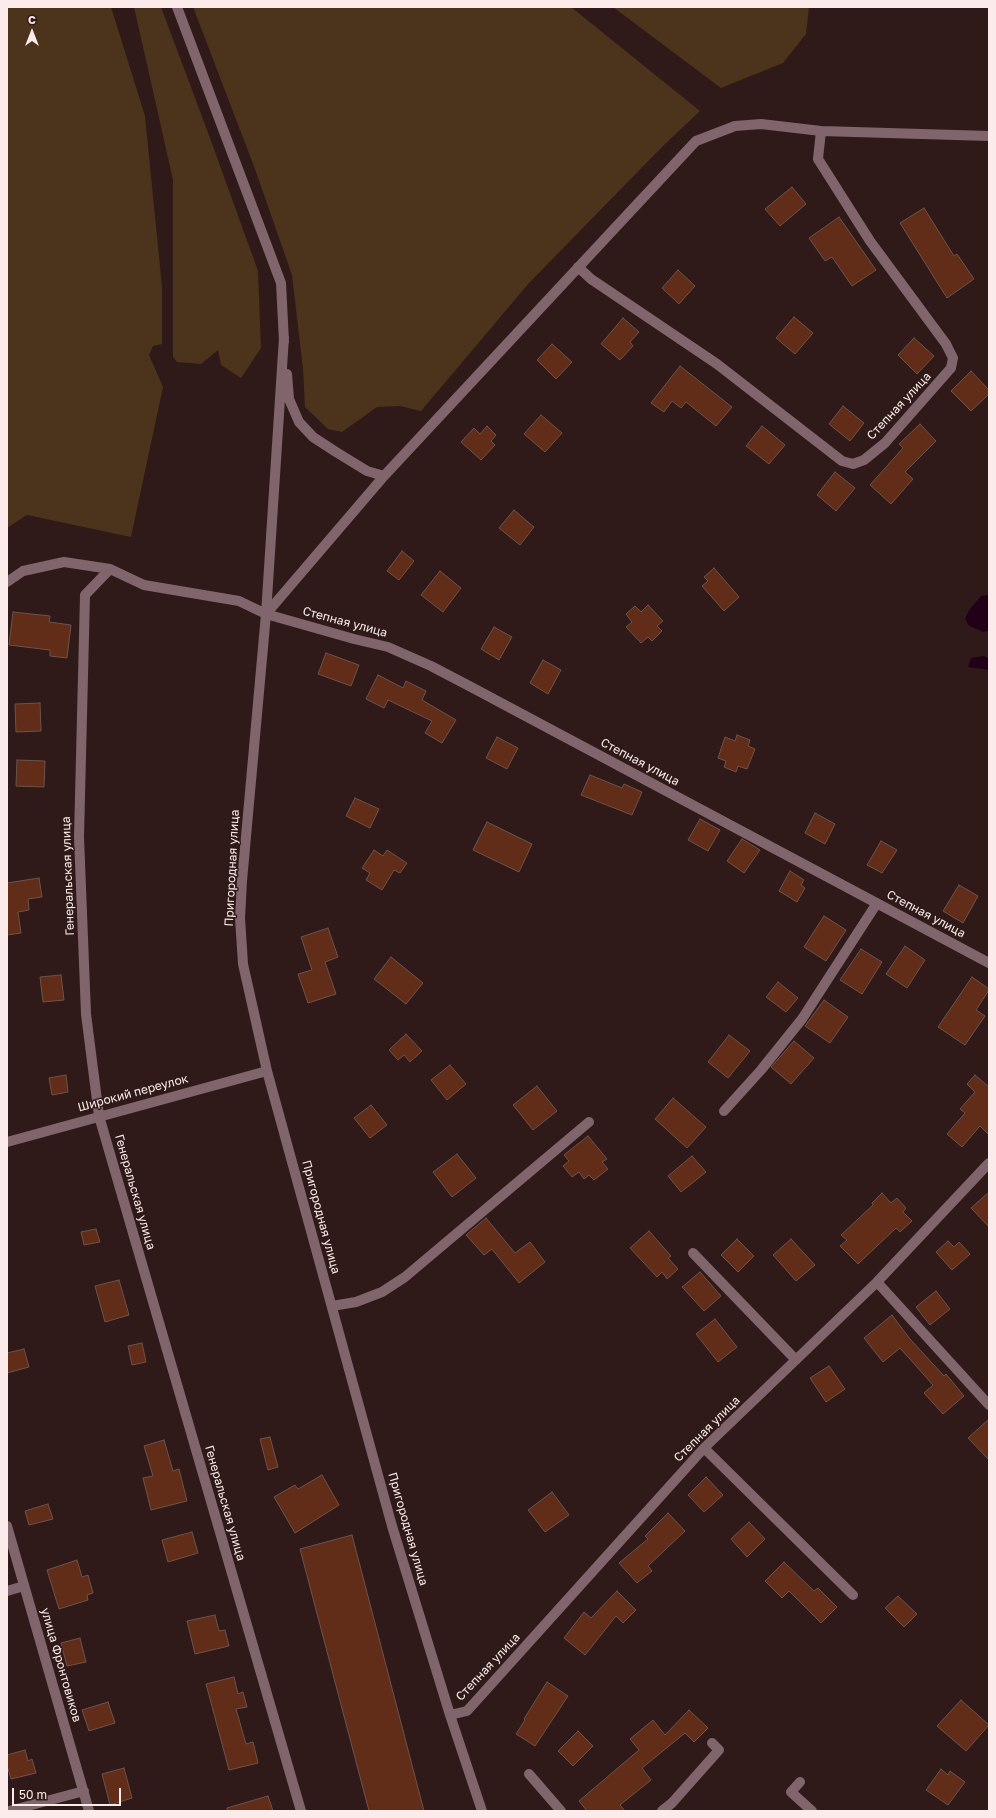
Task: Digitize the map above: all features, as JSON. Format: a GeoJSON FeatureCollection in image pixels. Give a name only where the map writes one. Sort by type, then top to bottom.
{"type":"FeatureCollection","features":[{"type":"Feature","properties":{"kind":"street"},"geometry":{"type":"LineString","coordinates":[[177,7],[281,283],[288,399],[299,422],[313,437],[367,471],[384,476]]}},
{"type":"Feature","properties":{"kind":"street"},"geometry":{"type":"LineString","coordinates":[[266,614],[384,476],[696,141],[735,126],[761,124],[821,131],[989,136]]}},
{"type":"Feature","properties":{"kind":"street","name":"Степная улица"},"geometry":{"type":"LineString","coordinates":[[578,267],[591,279],[717,364],[842,461],[853,464],[864,460],[885,443],[951,368],[953,358],[946,344],[870,241],[818,159],[821,131]]}},
{"type":"Feature","properties":{"kind":"street","name":"Пригородная улица"},"geometry":{"type":"LineString","coordinates":[[284,337],[266,614],[250,781],[240,918],[243,964],[267,1071],[392,1526],[450,1715],[482,1811]]}},
{"type":"Feature","properties":{"kind":"street","name":"Степная улица"},"geometry":{"type":"LineString","coordinates":[[7,582],[23,571],[64,562],[110,569],[144,584],[240,601],[266,614],[388,647],[431,666],[989,963]]}},
{"type":"Feature","properties":{"kind":"street","name":"Генеральская улица"},"geometry":{"type":"LineString","coordinates":[[110,569],[85,595],[79,837],[86,1014],[99,1116],[301,1811]]}},
{"type":"Feature","properties":{"kind":"street"},"geometry":{"type":"LineString","coordinates":[[724,1111],[761,1070],[802,1019],[877,903]]}},
{"type":"Feature","properties":{"kind":"street","name":"Широкий переулок"},"geometry":{"type":"LineString","coordinates":[[7,1142],[267,1071]]}},
{"type":"Feature","properties":{"kind":"street"},"geometry":{"type":"LineString","coordinates":[[332,1306],[356,1302],[382,1292],[404,1277],[589,1122]]}},
{"type":"Feature","properties":{"kind":"street","name":"Степная улица"},"geometry":{"type":"LineString","coordinates":[[450,1715],[467,1711],[704,1448],[877,1282],[989,1163]]}},
{"type":"Feature","properties":{"kind":"street"},"geometry":{"type":"LineString","coordinates":[[693,1253],[796,1360]]}},
{"type":"Feature","properties":{"kind":"street"},"geometry":{"type":"LineString","coordinates":[[877,1282],[989,1404]]}},
{"type":"Feature","properties":{"kind":"street"},"geometry":{"type":"LineString","coordinates":[[704,1448],[853,1595]]}},
{"type":"Feature","properties":{"kind":"street","name":"улица Фронтовиков"},"geometry":{"type":"LineString","coordinates":[[7,1526],[90,1811]]}},
{"type":"Feature","properties":{"kind":"street"},"geometry":{"type":"LineString","coordinates":[[7,1591],[24,1586]]}},
{"type":"Feature","properties":{"kind":"street"},"geometry":{"type":"LineString","coordinates":[[662,1811],[672,1803],[719,1750],[712,1743]]}},
{"type":"Feature","properties":{"kind":"street"},"geometry":{"type":"LineString","coordinates":[[529,1774],[561,1811]]}},
{"type":"Feature","properties":{"kind":"street"},"geometry":{"type":"LineString","coordinates":[[800,1782],[792,1792],[812,1811]]}},
{"type":"Feature","properties":{"kind":"street"},"geometry":{"type":"LineString","coordinates":[[9,1811],[84,1790]]}},
{"type":"Feature","properties":{"kind":"shaded area"},"geometry":{"type":"Polygon","coordinates":[[[7,7],[111,7],[145,116],[162,287],[162,344],[153,346],[149,355],[163,387],[131,537],[27,515],[7,528],[7,7]]]}},
{"type":"Feature","properties":{"kind":"shaded area"},"geometry":{"type":"Polygon","coordinates":[[[134,7],[161,7],[258,271],[261,348],[241,378],[221,365],[218,350],[201,364],[177,362],[173,357],[173,180],[134,7]]]}},
{"type":"Feature","properties":{"kind":"shaded area"},"geometry":{"type":"Polygon","coordinates":[[[193,7],[571,7],[700,111],[663,146],[529,283],[421,411],[400,406],[377,407],[342,432],[328,429],[305,407],[303,369],[292,275],[255,169],[193,7]]]}},
{"type":"Feature","properties":{"kind":"shaded area"},"geometry":{"type":"Polygon","coordinates":[[[613,7],[809,7],[806,34],[783,63],[721,88],[613,7]]]}},
{"type":"Feature","properties":{"kind":"shaded area"},"geometry":{"type":"Polygon","coordinates":[[[989,595],[989,631],[983,632],[968,625],[965,618],[970,609],[981,596],[989,595]]]}},
{"type":"Feature","properties":{"kind":"shaded area"},"geometry":{"type":"Polygon","coordinates":[[[983,656],[989,658],[989,670],[968,667],[971,658],[983,656]]]}},
{"type":"Feature","properties":{"kind":"building"},"geometry":{"type":"Polygon","coordinates":[[[792,187],[806,204],[780,226],[765,209],[792,187]]]}},
{"type":"Feature","properties":{"kind":"building"},"geometry":{"type":"Polygon","coordinates":[[[924,208],[954,256],[957,254],[974,279],[947,298],[900,223],[924,208]]]}},
{"type":"Feature","properties":{"kind":"building"},"geometry":{"type":"Polygon","coordinates":[[[839,217],[876,270],[852,286],[832,257],[825,261],[809,238],[839,217]]]}},
{"type":"Feature","properties":{"kind":"building"},"geometry":{"type":"Polygon","coordinates":[[[678,270],[695,286],[679,304],[662,288],[678,270]]]}},
{"type":"Feature","properties":{"kind":"building"},"geometry":{"type":"Polygon","coordinates":[[[794,317],[813,333],[795,354],[776,338],[794,317]]]}},
{"type":"Feature","properties":{"kind":"building"},"geometry":{"type":"Polygon","coordinates":[[[623,318],[639,332],[630,342],[633,346],[620,360],[601,344],[623,318]]]}},
{"type":"Feature","properties":{"kind":"building"},"geometry":{"type":"Polygon","coordinates":[[[914,338],[934,356],[917,374],[898,355],[914,338]]]}},
{"type":"Feature","properties":{"kind":"building"},"geometry":{"type":"Polygon","coordinates":[[[552,344],[572,362],[556,379],[537,360],[552,344]]]}},
{"type":"Feature","properties":{"kind":"building"},"geometry":{"type":"Polygon","coordinates":[[[680,366],[732,407],[716,426],[686,402],[681,408],[672,401],[664,412],[651,403],[680,366]]]}},
{"type":"Feature","properties":{"kind":"building"},"geometry":{"type":"Polygon","coordinates":[[[971,371],[989,390],[989,394],[971,411],[951,391],[971,371]]]}},
{"type":"Feature","properties":{"kind":"building"},"geometry":{"type":"Polygon","coordinates":[[[843,406],[864,423],[850,441],[829,424],[843,406]]]}},
{"type":"Feature","properties":{"kind":"building"},"geometry":{"type":"Polygon","coordinates":[[[541,415],[562,433],[545,452],[524,434],[541,415]]]}},
{"type":"Feature","properties":{"kind":"building"},"geometry":{"type":"Polygon","coordinates":[[[920,424],[936,441],[905,472],[913,479],[891,504],[870,485],[903,448],[899,444],[920,424]]]}},
{"type":"Feature","properties":{"kind":"building"},"geometry":{"type":"Polygon","coordinates":[[[487,426],[496,435],[491,441],[495,445],[481,460],[461,442],[474,428],[480,434],[487,426]]]}},
{"type":"Feature","properties":{"kind":"building"},"geometry":{"type":"Polygon","coordinates":[[[762,426],[785,445],[769,464],[746,446],[762,426]]]}},
{"type":"Feature","properties":{"kind":"building"},"geometry":{"type":"Polygon","coordinates":[[[835,472],[855,488],[836,511],[817,495],[835,472]]]}},
{"type":"Feature","properties":{"kind":"building"},"geometry":{"type":"Polygon","coordinates":[[[514,510],[534,527],[520,545],[499,528],[514,510]]]}},
{"type":"Feature","properties":{"kind":"building"},"geometry":{"type":"Polygon","coordinates":[[[402,551],[414,561],[399,580],[387,571],[402,551]]]}},
{"type":"Feature","properties":{"kind":"building"},"geometry":{"type":"Polygon","coordinates":[[[714,568],[739,597],[724,611],[702,586],[708,581],[704,577],[714,568]]]}},
{"type":"Feature","properties":{"kind":"building"},"geometry":{"type":"Polygon","coordinates":[[[440,571],[461,588],[443,612],[421,595],[440,571]]]}},
{"type":"Feature","properties":{"kind":"building"},"geometry":{"type":"Polygon","coordinates":[[[648,605],[663,621],[657,626],[662,631],[652,641],[648,637],[641,643],[626,627],[632,622],[626,614],[635,606],[641,612],[648,605]]]}},
{"type":"Feature","properties":{"kind":"building"},"geometry":{"type":"Polygon","coordinates":[[[13,612],[50,616],[49,622],[71,625],[67,658],[50,656],[50,650],[9,645],[13,612]]]}},
{"type":"Feature","properties":{"kind":"building"},"geometry":{"type":"Polygon","coordinates":[[[494,627],[512,637],[499,660],[481,649],[494,627]]]}},
{"type":"Feature","properties":{"kind":"building"},"geometry":{"type":"Polygon","coordinates":[[[326,653],[359,665],[351,686],[318,674],[326,653]]]}},
{"type":"Feature","properties":{"kind":"building"},"geometry":{"type":"Polygon","coordinates":[[[543,660],[561,670],[548,694],[530,683],[543,660]]]}},
{"type":"Feature","properties":{"kind":"building"},"geometry":{"type":"Polygon","coordinates":[[[378,675],[403,688],[406,681],[426,691],[422,700],[456,720],[442,743],[425,733],[432,721],[388,700],[384,708],[366,699],[378,675]]]}},
{"type":"Feature","properties":{"kind":"building"},"geometry":{"type":"Polygon","coordinates":[[[40,703],[41,731],[16,732],[15,704],[40,703]]]}},
{"type":"Feature","properties":{"kind":"building"},"geometry":{"type":"Polygon","coordinates":[[[737,735],[750,740],[748,746],[755,749],[747,769],[738,766],[736,772],[724,767],[726,761],[718,758],[725,737],[735,741],[737,735]]]}},
{"type":"Feature","properties":{"kind":"building"},"geometry":{"type":"Polygon","coordinates":[[[497,737],[518,748],[507,769],[486,758],[497,737]]]}},
{"type":"Feature","properties":{"kind":"building"},"geometry":{"type":"Polygon","coordinates":[[[17,760],[45,761],[44,787],[16,786],[17,760]]]}},
{"type":"Feature","properties":{"kind":"building"},"geometry":{"type":"Polygon","coordinates":[[[590,775],[622,788],[624,784],[642,792],[632,815],[581,795],[590,775]]]}},
{"type":"Feature","properties":{"kind":"building"},"geometry":{"type":"Polygon","coordinates":[[[355,798],[379,809],[370,828],[346,816],[355,798]]]}},
{"type":"Feature","properties":{"kind":"building"},"geometry":{"type":"Polygon","coordinates":[[[815,813],[835,824],[825,844],[805,833],[815,813]]]}},
{"type":"Feature","properties":{"kind":"building"},"geometry":{"type":"Polygon","coordinates":[[[700,819],[720,830],[708,851],[688,840],[700,819]]]}},
{"type":"Feature","properties":{"kind":"building"},"geometry":{"type":"Polygon","coordinates":[[[487,822],[532,844],[519,872],[473,850],[487,822]]]}},
{"type":"Feature","properties":{"kind":"building"},"geometry":{"type":"Polygon","coordinates":[[[742,839],[760,850],[744,873],[727,861],[742,839]]]}},
{"type":"Feature","properties":{"kind":"building"},"geometry":{"type":"Polygon","coordinates":[[[881,841],[897,850],[882,873],[867,865],[881,841]]]}},
{"type":"Feature","properties":{"kind":"building"},"geometry":{"type":"Polygon","coordinates":[[[374,850],[383,856],[387,850],[407,863],[400,873],[394,870],[382,890],[366,880],[370,873],[362,868],[374,850]]]}},
{"type":"Feature","properties":{"kind":"building"},"geometry":{"type":"Polygon","coordinates":[[[790,871],[804,880],[801,885],[805,888],[797,902],[779,891],[790,871]]]}},
{"type":"Feature","properties":{"kind":"building"},"geometry":{"type":"Polygon","coordinates":[[[39,878],[42,897],[28,899],[29,910],[18,912],[21,933],[7,935],[7,883],[39,878]]]}},
{"type":"Feature","properties":{"kind":"building"},"geometry":{"type":"Polygon","coordinates":[[[959,885],[978,896],[963,923],[943,911],[959,885]]]}},
{"type":"Feature","properties":{"kind":"building"},"geometry":{"type":"Polygon","coordinates":[[[824,916],[846,930],[826,961],[804,947],[824,916]]]}},
{"type":"Feature","properties":{"kind":"building"},"geometry":{"type":"Polygon","coordinates":[[[328,928],[338,957],[325,962],[336,994],[308,1003],[298,974],[312,970],[301,937],[328,928]]]}},
{"type":"Feature","properties":{"kind":"building"},"geometry":{"type":"Polygon","coordinates":[[[905,946],[925,960],[907,988],[886,974],[905,946]]]}},
{"type":"Feature","properties":{"kind":"building"},"geometry":{"type":"Polygon","coordinates":[[[861,949],[882,962],[862,994],[840,980],[861,949]]]}},
{"type":"Feature","properties":{"kind":"building"},"geometry":{"type":"Polygon","coordinates":[[[391,957],[423,983],[406,1004],[374,979],[391,957]]]}},
{"type":"Feature","properties":{"kind":"building"},"geometry":{"type":"Polygon","coordinates":[[[61,975],[64,1000],[43,1002],[40,977],[61,975]]]}},
{"type":"Feature","properties":{"kind":"building"},"geometry":{"type":"Polygon","coordinates":[[[972,977],[989,990],[976,1010],[985,1016],[965,1045],[938,1027],[972,977]]]}},
{"type":"Feature","properties":{"kind":"building"},"geometry":{"type":"Polygon","coordinates":[[[778,982],[798,998],[786,1012],[766,997],[778,982]]]}},
{"type":"Feature","properties":{"kind":"building"},"geometry":{"type":"Polygon","coordinates":[[[824,1000],[848,1017],[830,1043],[805,1026],[824,1000]]]}},
{"type":"Feature","properties":{"kind":"building"},"geometry":{"type":"Polygon","coordinates":[[[406,1034],[422,1051],[410,1062],[404,1055],[398,1060],[389,1050],[406,1034]]]}},
{"type":"Feature","properties":{"kind":"building"},"geometry":{"type":"Polygon","coordinates":[[[729,1035],[750,1051],[728,1078],[708,1062],[729,1035]]]}},
{"type":"Feature","properties":{"kind":"building"},"geometry":{"type":"Polygon","coordinates":[[[794,1041],[814,1058],[791,1084],[771,1067],[794,1041]]]}},
{"type":"Feature","properties":{"kind":"building"},"geometry":{"type":"Polygon","coordinates":[[[450,1065],[466,1084],[447,1100],[431,1080],[450,1065]]]}},
{"type":"Feature","properties":{"kind":"building"},"geometry":{"type":"Polygon","coordinates":[[[66,1075],[68,1092],[52,1095],[49,1078],[66,1075]]]}},
{"type":"Feature","properties":{"kind":"building"},"geometry":{"type":"Polygon","coordinates":[[[975,1075],[989,1087],[989,1135],[980,1126],[962,1147],[947,1134],[965,1113],[960,1109],[975,1092],[967,1084],[975,1075]]]}},
{"type":"Feature","properties":{"kind":"building"},"geometry":{"type":"Polygon","coordinates":[[[537,1086],[557,1111],[533,1130],[513,1105],[537,1086]]]}},
{"type":"Feature","properties":{"kind":"building"},"geometry":{"type":"Polygon","coordinates":[[[673,1098],[706,1127],[687,1148],[655,1119],[673,1098]]]}},
{"type":"Feature","properties":{"kind":"building"},"geometry":{"type":"Polygon","coordinates":[[[371,1105],[387,1125],[370,1138],[354,1118],[371,1105]]]}},
{"type":"Feature","properties":{"kind":"building"},"geometry":{"type":"Polygon","coordinates":[[[588,1136],[607,1159],[602,1162],[608,1169],[594,1180],[589,1175],[584,1179],[579,1172],[572,1177],[563,1166],[569,1161],[564,1155],[588,1136]]]}},
{"type":"Feature","properties":{"kind":"building"},"geometry":{"type":"Polygon","coordinates":[[[457,1154],[476,1178],[452,1197],[433,1172],[457,1154]]]}},
{"type":"Feature","properties":{"kind":"building"},"geometry":{"type":"Polygon","coordinates":[[[692,1156],[706,1172],[681,1192],[668,1176],[692,1156]]]}},
{"type":"Feature","properties":{"kind":"building"},"geometry":{"type":"Polygon","coordinates":[[[989,1192],[989,1227],[971,1208],[989,1192]]]}},
{"type":"Feature","properties":{"kind":"building"},"geometry":{"type":"Polygon","coordinates":[[[882,1193],[891,1203],[897,1198],[906,1208],[903,1212],[912,1221],[900,1232],[896,1228],[858,1264],[840,1246],[847,1240],[841,1235],[873,1205],[872,1203],[882,1193]]]}},
{"type":"Feature","properties":{"kind":"building"},"geometry":{"type":"Polygon","coordinates":[[[486,1218],[515,1253],[530,1242],[545,1262],[519,1283],[492,1249],[484,1255],[466,1235],[486,1218]]]}},
{"type":"Feature","properties":{"kind":"building"},"geometry":{"type":"Polygon","coordinates":[[[96,1229],[100,1242],[84,1245],[81,1232],[96,1229]]]}},
{"type":"Feature","properties":{"kind":"building"},"geometry":{"type":"Polygon","coordinates":[[[649,1231],[671,1256],[668,1258],[678,1269],[667,1279],[662,1272],[657,1277],[630,1248],[649,1231]]]}},
{"type":"Feature","properties":{"kind":"building"},"geometry":{"type":"Polygon","coordinates":[[[737,1239],[754,1256],[738,1272],[721,1255],[737,1239]]]}},
{"type":"Feature","properties":{"kind":"building"},"geometry":{"type":"Polygon","coordinates":[[[791,1239],[815,1265],[796,1281],[773,1255],[791,1239]]]}},
{"type":"Feature","properties":{"kind":"building"},"geometry":{"type":"Polygon","coordinates":[[[948,1241],[954,1247],[959,1242],[970,1254],[952,1270],[936,1252],[948,1241]]]}},
{"type":"Feature","properties":{"kind":"building"},"geometry":{"type":"Polygon","coordinates":[[[700,1272],[721,1296],[704,1311],[682,1287],[700,1272]]]}},
{"type":"Feature","properties":{"kind":"building"},"geometry":{"type":"Polygon","coordinates":[[[119,1280],[129,1315],[105,1322],[95,1286],[119,1280]]]}},
{"type":"Feature","properties":{"kind":"building"},"geometry":{"type":"Polygon","coordinates":[[[936,1291],[950,1309],[930,1325],[916,1307],[936,1291]]]}},
{"type":"Feature","properties":{"kind":"building"},"geometry":{"type":"Polygon","coordinates":[[[892,1315],[910,1339],[944,1376],[946,1374],[964,1396],[943,1414],[924,1393],[933,1385],[900,1348],[883,1362],[864,1338],[892,1315]]]}},
{"type":"Feature","properties":{"kind":"building"},"geometry":{"type":"Polygon","coordinates":[[[715,1319],[737,1347],[718,1362],[696,1334],[715,1319]]]}},
{"type":"Feature","properties":{"kind":"building"},"geometry":{"type":"Polygon","coordinates":[[[142,1343],[146,1362],[132,1365],[128,1346],[142,1343]]]}},
{"type":"Feature","properties":{"kind":"building"},"geometry":{"type":"Polygon","coordinates":[[[24,1349],[29,1367],[7,1373],[7,1353],[24,1349]]]}},
{"type":"Feature","properties":{"kind":"building"},"geometry":{"type":"Polygon","coordinates":[[[829,1366],[845,1389],[826,1402],[810,1378],[829,1366]]]}},
{"type":"Feature","properties":{"kind":"building"},"geometry":{"type":"Polygon","coordinates":[[[989,1419],[989,1460],[968,1438],[989,1419]]]}},
{"type":"Feature","properties":{"kind":"building"},"geometry":{"type":"Polygon","coordinates":[[[270,1437],[278,1467],[268,1470],[260,1439],[270,1437]]]}},
{"type":"Feature","properties":{"kind":"building"},"geometry":{"type":"Polygon","coordinates":[[[164,1440],[173,1471],[179,1469],[187,1501],[151,1510],[143,1478],[153,1476],[144,1446],[164,1440]]]}},
{"type":"Feature","properties":{"kind":"building"},"geometry":{"type":"Polygon","coordinates":[[[322,1475],[339,1505],[295,1533],[274,1497],[295,1485],[298,1489],[322,1475]]]}},
{"type":"Feature","properties":{"kind":"building"},"geometry":{"type":"Polygon","coordinates":[[[706,1477],[723,1495],[704,1512],[688,1495],[706,1477]]]}},
{"type":"Feature","properties":{"kind":"building"},"geometry":{"type":"Polygon","coordinates":[[[552,1492],[569,1515],[545,1532],[528,1510],[552,1492]]]}},
{"type":"Feature","properties":{"kind":"building"},"geometry":{"type":"Polygon","coordinates":[[[48,1504],[53,1519],[29,1525],[25,1511],[48,1504]]]}},
{"type":"Feature","properties":{"kind":"building"},"geometry":{"type":"Polygon","coordinates":[[[668,1513],[685,1531],[648,1566],[652,1571],[637,1583],[619,1563],[648,1539],[645,1536],[668,1513]]]}},
{"type":"Feature","properties":{"kind":"building"},"geometry":{"type":"Polygon","coordinates":[[[749,1522],[765,1539],[747,1557],[731,1539],[749,1522]]]}},
{"type":"Feature","properties":{"kind":"building"},"geometry":{"type":"Polygon","coordinates":[[[192,1532],[198,1553],[168,1562],[162,1540],[192,1532]]]}},
{"type":"Feature","properties":{"kind":"building"},"geometry":{"type":"Polygon","coordinates":[[[352,1535],[424,1811],[369,1811],[300,1549],[352,1535]]]}},
{"type":"Feature","properties":{"kind":"building"},"geometry":{"type":"Polygon","coordinates":[[[77,1560],[82,1577],[88,1575],[93,1593],[87,1595],[88,1600],[59,1609],[47,1570],[77,1560]]]}},
{"type":"Feature","properties":{"kind":"building"},"geometry":{"type":"Polygon","coordinates":[[[784,1562],[814,1591],[818,1588],[837,1607],[821,1623],[789,1591],[782,1598],[765,1581],[784,1562]]]}},
{"type":"Feature","properties":{"kind":"building"},"geometry":{"type":"Polygon","coordinates":[[[617,1591],[636,1610],[623,1623],[616,1616],[585,1655],[564,1638],[584,1612],[591,1618],[617,1591]]]}},
{"type":"Feature","properties":{"kind":"building"},"geometry":{"type":"Polygon","coordinates":[[[898,1596],[917,1614],[904,1627],[885,1608],[898,1596]]]}},
{"type":"Feature","properties":{"kind":"building"},"geometry":{"type":"Polygon","coordinates":[[[215,1615],[219,1631],[225,1630],[229,1646],[195,1654],[187,1621],[215,1615]]]}},
{"type":"Feature","properties":{"kind":"building"},"geometry":{"type":"Polygon","coordinates":[[[80,1638],[86,1662],[67,1666],[61,1643],[80,1638]]]}},
{"type":"Feature","properties":{"kind":"building"},"geometry":{"type":"Polygon","coordinates":[[[234,1677],[238,1694],[243,1692],[247,1707],[236,1709],[246,1744],[253,1742],[258,1763],[229,1770],[206,1684],[234,1677]]]}},
{"type":"Feature","properties":{"kind":"building"},"geometry":{"type":"Polygon","coordinates":[[[547,1682],[568,1696],[535,1746],[516,1734],[547,1682]]]}},
{"type":"Feature","properties":{"kind":"building"},"geometry":{"type":"Polygon","coordinates":[[[961,1700],[989,1725],[966,1751],[937,1726],[961,1700]]]}},
{"type":"Feature","properties":{"kind":"building"},"geometry":{"type":"Polygon","coordinates":[[[108,1702],[115,1723],[89,1731],[82,1710],[108,1702]]]}},
{"type":"Feature","properties":{"kind":"building"},"geometry":{"type":"Polygon","coordinates":[[[689,1710],[708,1728],[694,1742],[685,1733],[642,1768],[651,1780],[620,1805],[625,1811],[587,1811],[579,1801],[639,1750],[630,1739],[653,1720],[665,1735],[689,1710]]]}},
{"type":"Feature","properties":{"kind":"building"},"geometry":{"type":"Polygon","coordinates":[[[578,1731],[593,1746],[573,1766],[558,1751],[578,1731]]]}},
{"type":"Feature","properties":{"kind":"building"},"geometry":{"type":"Polygon","coordinates":[[[25,1750],[28,1761],[32,1759],[36,1773],[11,1779],[7,1765],[7,1755],[25,1750]]]}},
{"type":"Feature","properties":{"kind":"building"},"geometry":{"type":"Polygon","coordinates":[[[124,1768],[132,1798],[110,1805],[102,1774],[124,1768]]]}},
{"type":"Feature","properties":{"kind":"building"},"geometry":{"type":"Polygon","coordinates":[[[941,1769],[948,1775],[950,1771],[965,1782],[948,1805],[926,1790],[941,1769]]]}},
{"type":"Feature","properties":{"kind":"building"},"geometry":{"type":"Polygon","coordinates":[[[268,1796],[273,1811],[227,1811],[227,1808],[268,1796]]]}}]}
